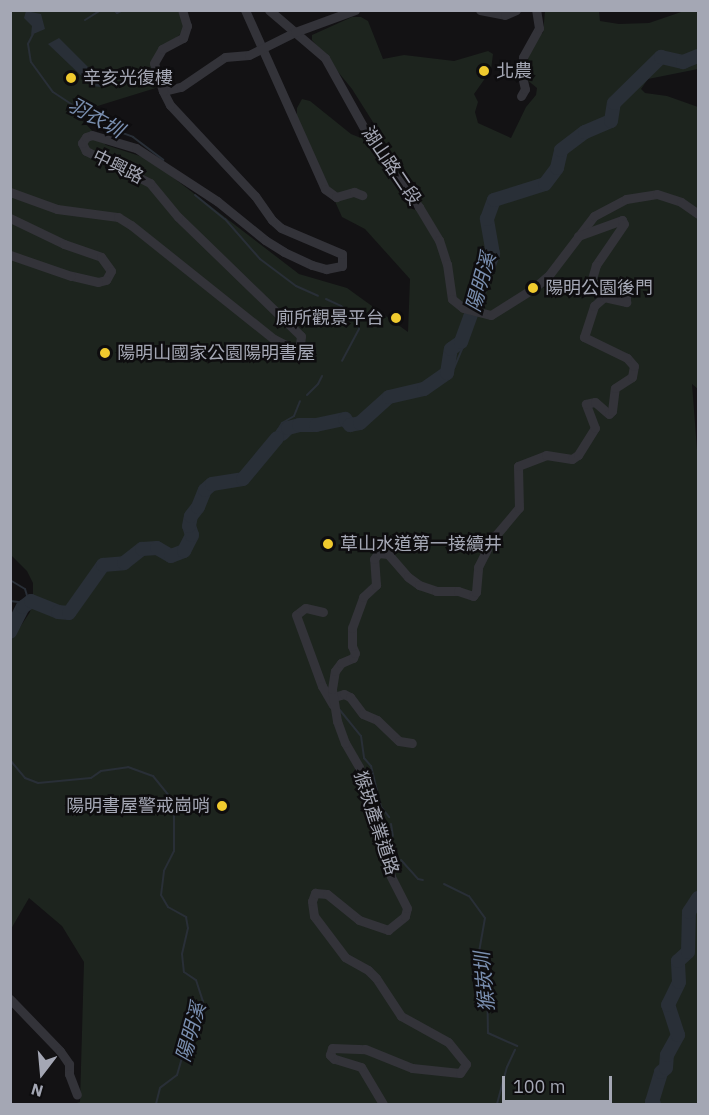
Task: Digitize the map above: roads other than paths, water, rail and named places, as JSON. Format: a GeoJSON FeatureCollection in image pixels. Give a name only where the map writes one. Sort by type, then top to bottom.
{"type":"FeatureCollection","features":[{"type":"Feature","properties":{"kind":"street","name":"中興路"},"geometry":{"type":"LineString","coordinates":[[10,192],[57,209],[118,217],[274,339],[294,349],[300,345],[300,336],[178,217],[150,183],[86,151],[82,142],[86,137],[92,135],[136,148],[217,201],[265,240],[284,252],[326,269],[342,266],[342,254],[281,228],[272,220],[255,196],[170,105],[154,63],[162,49],[183,38],[187,26],[182,10]]}},
{"type":"Feature","properties":{"kind":"street"},"geometry":{"type":"LineString","coordinates":[[245,10],[325,189],[336,198],[354,192],[362,195]]}},
{"type":"Feature","properties":{"kind":"street","name":"湖山路二段"},"geometry":{"type":"LineString","coordinates":[[270,10],[324,58],[379,155],[418,207],[439,240],[447,264],[452,299],[463,308],[491,315],[534,288],[549,275],[576,237]]}},
{"type":"Feature","properties":{"kind":"street"},"geometry":{"type":"LineString","coordinates":[[163,91],[181,87],[225,57],[249,55],[262,46],[355,10]]}},
{"type":"Feature","properties":{"kind":"street"},"geometry":{"type":"LineString","coordinates":[[480,10],[505,15],[516,10]]}},
{"type":"Feature","properties":{"kind":"street"},"geometry":{"type":"LineString","coordinates":[[521,96],[525,89],[521,72],[523,57],[539,28],[536,10]]}},
{"type":"Feature","properties":{"kind":"street"},"geometry":{"type":"LineString","coordinates":[[576,237],[594,216],[626,199],[647,194],[681,202],[699,214]]}},
{"type":"Feature","properties":{"kind":"street"},"geometry":{"type":"LineString","coordinates":[[10,218],[64,244],[101,257],[111,271],[106,280],[98,282],[71,276],[10,255]]}},
{"type":"Feature","properties":{"kind":"street","name":"猴崁產業道路"},"geometry":{"type":"LineString","coordinates":[[383,1104],[361,1067],[334,1059],[330,1055],[332,1048],[365,1049],[412,1068],[460,1073],[466,1064],[448,1042],[400,1016],[376,978],[368,970],[339,952],[314,916],[312,901],[315,893],[327,894],[359,920],[388,930],[405,916],[407,908],[388,867],[359,767],[345,743],[332,689],[335,671],[341,663],[353,658],[355,653],[352,646],[352,628],[363,597],[375,585],[374,559],[378,553],[388,554],[408,577],[419,585],[436,591],[458,591],[473,596],[476,592],[478,567],[487,549],[486,540],[496,535],[519,508],[518,466],[546,454],[572,459],[578,456],[595,428],[586,404],[595,402],[609,414],[612,411],[615,388],[632,377],[634,366],[627,358],[584,337],[594,306],[604,297],[626,302],[626,296],[591,282],[596,265],[624,224],[622,220],[576,237]]}},
{"type":"Feature","properties":{"kind":"street"},"geometry":{"type":"LineString","coordinates":[[323,612],[305,609],[296,615],[322,687],[334,701],[344,694],[351,697],[363,714],[377,720],[399,741],[412,743]]}},
{"type":"Feature","properties":{"kind":"street"},"geometry":{"type":"LineString","coordinates":[[10,999],[60,1051],[69,1065],[76,1095]]}},
{"type":"Feature","properties":{"kind":"waterway"},"geometry":{"type":"LineString","coordinates":[[85,20],[101,10]]}},
{"type":"Feature","properties":{"kind":"waterway"},"geometry":{"type":"LineString","coordinates":[[114,10],[117,13],[123,10]]}},
{"type":"Feature","properties":{"kind":"waterway","name":"羽衣圳"},"geometry":{"type":"LineString","coordinates":[[33,34],[28,44],[31,62],[53,92],[106,127],[133,137],[163,160]]}},
{"type":"Feature","properties":{"kind":"waterway","name":"陽明溪"},"geometry":{"type":"LineString","coordinates":[[282,434],[288,428],[299,425],[316,425],[345,419],[350,425],[360,423],[389,397],[424,389],[447,373],[451,349],[461,342],[493,254],[487,219],[494,200],[545,184],[557,168],[561,150],[585,132],[611,121],[614,103],[661,57],[683,62],[698,56]]}},
{"type":"Feature","properties":{"kind":"waterway","name":"羽衣圳"},"geometry":{"type":"LineString","coordinates":[[195,195],[225,219],[260,259],[296,286],[318,296]]}},
{"type":"Feature","properties":{"kind":"waterway","name":"羽衣圳"},"geometry":{"type":"LineString","coordinates":[[326,299],[341,306],[354,316],[358,324],[359,329],[342,361]]}},
{"type":"Feature","properties":{"kind":"waterway"},"geometry":{"type":"LineString","coordinates":[[447,373],[454,368],[462,349],[461,342]]}},
{"type":"Feature","properties":{"kind":"waterway","name":"羽衣圳"},"geometry":{"type":"LineString","coordinates":[[307,395],[318,384],[322,376]]}},
{"type":"Feature","properties":{"kind":"waterway","name":"羽衣圳"},"geometry":{"type":"LineString","coordinates":[[274,443],[274,436],[282,423],[294,416],[300,401]]}},
{"type":"Feature","properties":{"kind":"waterway","name":"陽明溪"},"geometry":{"type":"LineString","coordinates":[[10,632],[23,607],[31,601],[58,612],[69,613],[103,565],[124,563],[142,549],[157,548],[171,556],[184,551],[192,535],[189,526],[191,516],[198,507],[205,490],[212,484],[243,479],[277,438]]}},
{"type":"Feature","properties":{"kind":"waterway"},"geometry":{"type":"LineString","coordinates":[[10,580],[25,589],[29,602]]}},
{"type":"Feature","properties":{"kind":"waterway"},"geometry":{"type":"LineString","coordinates":[[10,601],[27,603]]}},
{"type":"Feature","properties":{"kind":"waterway"},"geometry":{"type":"LineString","coordinates":[[339,709],[361,736],[364,758],[371,766],[381,807],[389,817]]}},
{"type":"Feature","properties":{"kind":"waterway","name":"陽明溪"},"geometry":{"type":"LineString","coordinates":[[10,760],[25,778],[38,783],[91,778],[101,771],[128,767],[153,776],[174,802],[174,851],[164,871],[161,895],[168,907],[186,917],[188,928],[182,954],[184,972],[196,980],[203,1001],[199,1020],[190,1030],[177,1075],[160,1088],[156,1104]]}},
{"type":"Feature","properties":{"kind":"waterway","name":"猴崁圳"},"geometry":{"type":"LineString","coordinates":[[391,824],[393,836]]}},
{"type":"Feature","properties":{"kind":"waterway","name":"猴崁圳"},"geometry":{"type":"LineString","coordinates":[[401,860],[418,879],[423,880]]}},
{"type":"Feature","properties":{"kind":"waterway","name":"猴崁圳"},"geometry":{"type":"LineString","coordinates":[[444,884],[469,896],[485,918],[479,952],[487,972],[488,1033],[517,1046]]}},
{"type":"Feature","properties":{"kind":"waterway"},"geometry":{"type":"LineString","coordinates":[[654,1104],[652,1102],[661,1072],[666,1068],[667,1055],[678,1035],[668,1005],[679,982],[678,961],[688,952],[689,912],[698,898]]}},
{"type":"Feature","properties":{"kind":"waterway","name":"猴崁圳"},"geometry":{"type":"LineString","coordinates":[[497,1104],[507,1067],[515,1050]]}},
{"type":"Feature","properties":{"kind":"place","name":"北農"},"geometry":{"type":"Point","coordinates":[484,71]}},
{"type":"Feature","properties":{"kind":"place","name":"辛亥光復樓"},"geometry":{"type":"Point","coordinates":[71,78]}},
{"type":"Feature","properties":{"kind":"place","name":"陽明公園後門"},"geometry":{"type":"Point","coordinates":[533,288]}},
{"type":"Feature","properties":{"kind":"place","name":"廁所觀景平台"},"geometry":{"type":"Point","coordinates":[396,318]}},
{"type":"Feature","properties":{"kind":"place","name":"陽明山國家公園陽明書屋"},"geometry":{"type":"Point","coordinates":[105,353]}},
{"type":"Feature","properties":{"kind":"place","name":"草山水道第一接續井"},"geometry":{"type":"Point","coordinates":[328,544]}},
{"type":"Feature","properties":{"kind":"place","name":"陽明書屋警戒崗哨"},"geometry":{"type":"Point","coordinates":[222,806]}}]}
